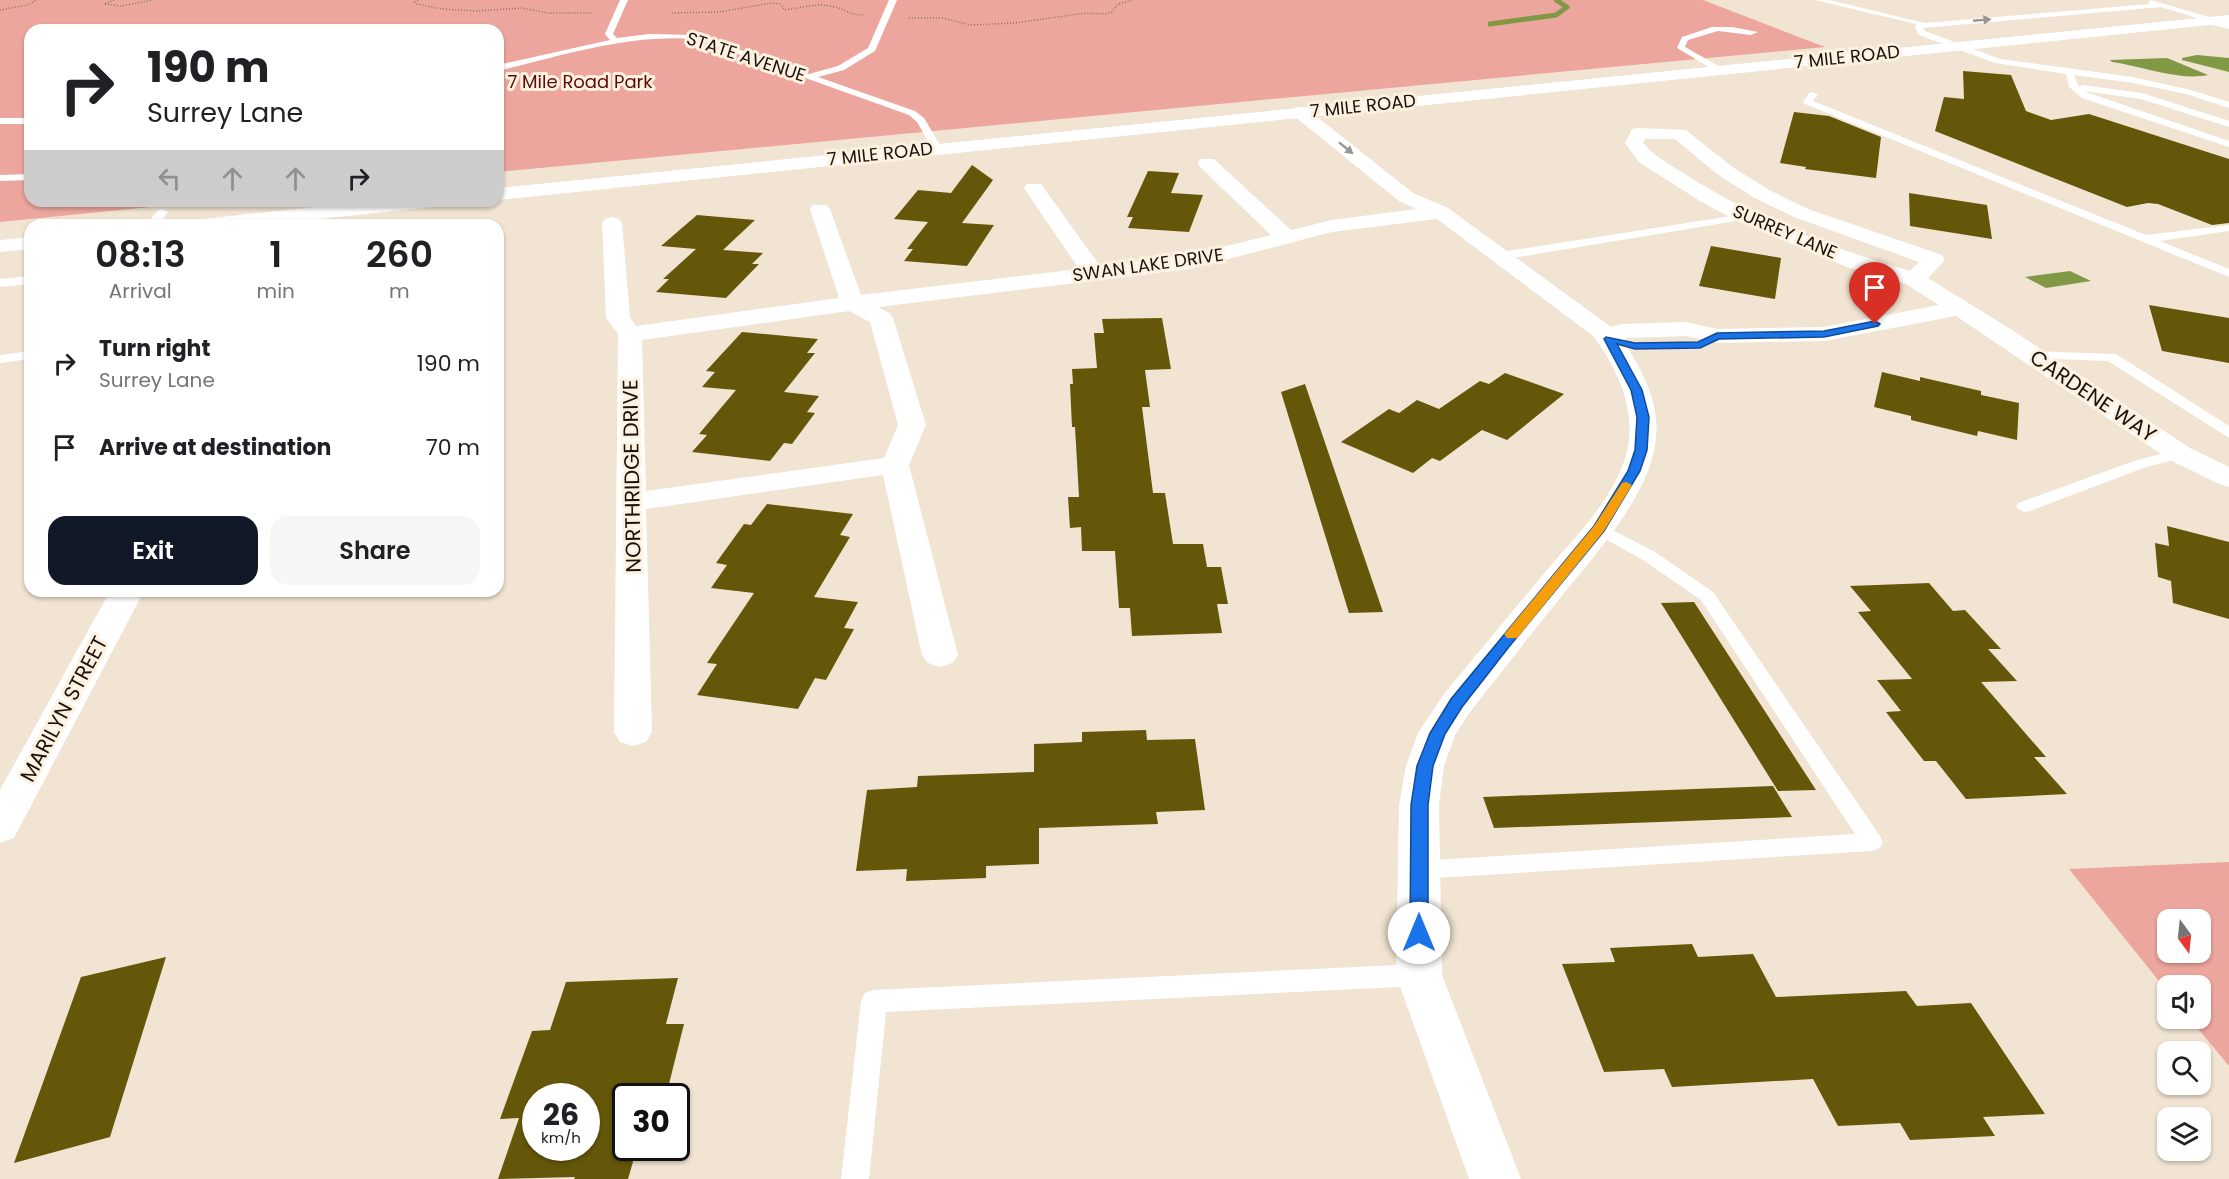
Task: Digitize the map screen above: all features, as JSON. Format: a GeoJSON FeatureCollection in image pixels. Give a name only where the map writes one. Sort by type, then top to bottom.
{"type":"FeatureCollection","features":[{"type":"Feature","properties":{"kind":"street","name":"7 MILE ROAD"},"geometry":{"type":"LineString","coordinates":[[504,193],[938,148],[2224,21]]}},
{"type":"Feature","properties":{"kind":"street"},"geometry":{"type":"LineString","coordinates":[[1322,110],[1387,158]]}},
{"type":"Feature","properties":{"kind":"street"},"geometry":{"type":"LineString","coordinates":[[1300,112],[1406,197],[1433,199],[1501,256],[1602,331],[1609,339],[1637,390],[1643,417],[1641,450],[1634,471],[1599,528],[1457,703],[1437,733],[1425,766],[1419,805],[1419,975],[1495,1179]]}},
{"type":"Feature","properties":{"kind":"street","name":"SURREY LANE"},"geometry":{"type":"LineString","coordinates":[[1914,279],[1934,260],[1801,213],[1762,194],[1724,170],[1680,134],[1638,133],[1634,143],[1646,158],[1744,217],[1855,262],[1914,279],[1961,308]]}},
{"type":"Feature","properties":{"kind":"street"},"geometry":{"type":"LineString","coordinates":[[1208,163],[1287,238]]}},
{"type":"Feature","properties":{"kind":"street"},"geometry":{"type":"LineString","coordinates":[[1034,188],[1094,274]]}},
{"type":"Feature","properties":{"kind":"street","name":"SWAN LAKE DRIVE"},"geometry":{"type":"LineString","coordinates":[[630,334],[852,303],[1190,262],[1433,199]]}},
{"type":"Feature","properties":{"kind":"street"},"geometry":{"type":"LineString","coordinates":[[297,219],[387,207]]}},
{"type":"Feature","properties":{"kind":"street"},"geometry":{"type":"LineString","coordinates":[[820,209],[852,303],[880,318],[912,425],[895,465],[940,655]]}},
{"type":"Feature","properties":{"kind":"street","name":"NORTHRIDGE DRIVE"},"geometry":{"type":"LineString","coordinates":[[612,223],[618,318],[630,334],[633,732]]}},
{"type":"Feature","properties":{"kind":"street"},"geometry":{"type":"LineString","coordinates":[[0,246],[24,244]]}},
{"type":"Feature","properties":{"kind":"street"},"geometry":{"type":"LineString","coordinates":[[1609,339],[1635,346],[1700,345],[1717,336],[1824,334],[1961,308]]}},
{"type":"Feature","properties":{"kind":"street","name":"CARDENE WAY"},"geometry":{"type":"LineString","coordinates":[[1961,308],[2180,454],[2229,478]]}},
{"type":"Feature","properties":{"kind":"street"},"geometry":{"type":"LineString","coordinates":[[633,502],[895,465]]}},
{"type":"Feature","properties":{"kind":"street","name":"MARILYN STREET"},"geometry":{"type":"LineString","coordinates":[[0,827],[124,597]]}},
{"type":"Feature","properties":{"kind":"lane"},"geometry":{"type":"LineString","coordinates":[[616,42],[609,34],[624,0]]}},
{"type":"Feature","properties":{"kind":"lane"},"geometry":{"type":"LineString","coordinates":[[807,76],[841,68],[872,49],[892,0]]}},
{"type":"Feature","properties":{"kind":"lane"},"geometry":{"type":"LineString","coordinates":[[1819,0],[1910,19],[1924,25]]}},
{"type":"Feature","properties":{"kind":"lane"},"geometry":{"type":"LineString","coordinates":[[2146,0],[2224,21]]}},
{"type":"Feature","properties":{"kind":"lane"},"geometry":{"type":"LineString","coordinates":[[2163,5],[1919,27],[1922,33],[1998,60],[2070,73],[2142,82],[2229,105]]}},
{"type":"Feature","properties":{"kind":"lane"},"geometry":{"type":"LineString","coordinates":[[1719,70],[1682,48],[1685,39],[1700,32],[1730,28],[1743,33],[1754,32]]}},
{"type":"Feature","properties":{"kind":"lane","name":"STATE AVENUE"},"geometry":{"type":"LineString","coordinates":[[504,67],[654,36],[696,38],[912,113],[921,120],[938,148]]}},
{"type":"Feature","properties":{"kind":"lane"},"geometry":{"type":"LineString","coordinates":[[2070,73],[2072,87],[2085,96],[2229,144]]}},
{"type":"Feature","properties":{"kind":"lane"},"geometry":{"type":"LineString","coordinates":[[2072,87],[2142,96],[2229,124]]}},
{"type":"Feature","properties":{"kind":"lane"},"geometry":{"type":"LineString","coordinates":[[1813,94],[1808,102],[2229,273]]}},
{"type":"Feature","properties":{"kind":"lane"},"geometry":{"type":"LineString","coordinates":[[0,121],[24,121]]}},
{"type":"Feature","properties":{"kind":"lane"},"geometry":{"type":"LineString","coordinates":[[0,178],[24,177]]}},
{"type":"Feature","properties":{"kind":"lane"},"geometry":{"type":"LineString","coordinates":[[1501,256],[1744,217]]}},
{"type":"Feature","properties":{"kind":"lane"},"geometry":{"type":"LineString","coordinates":[[2145,239],[2229,228]]}},
{"type":"Feature","properties":{"kind":"lane"},"geometry":{"type":"LineString","coordinates":[[0,283],[24,281]]}},
{"type":"Feature","properties":{"kind":"lane"},"geometry":{"type":"LineString","coordinates":[[2032,355],[2111,357],[2229,433]]}},
{"type":"Feature","properties":{"kind":"lane"},"geometry":{"type":"LineString","coordinates":[[0,359],[24,356]]}},
{"type":"Feature","properties":{"kind":"lane"},"geometry":{"type":"LineString","coordinates":[[2024,507],[2140,464],[2180,454]]}},
{"type":"Feature","properties":{"kind":"lane"},"geometry":{"type":"LineString","coordinates":[[1419,870],[1872,842],[1707,596],[1649,556],[1599,528]]}},
{"type":"Feature","properties":{"kind":"lane"},"geometry":{"type":"LineString","coordinates":[[855,1179],[874,1001],[1419,975]]}},
{"type":"Feature","properties":{"kind":"path"},"geometry":{"type":"LineString","coordinates":[[0,10],[31,4],[37,0]]}},
{"type":"Feature","properties":{"kind":"path"},"geometry":{"type":"LineString","coordinates":[[114,0],[105,4],[121,6],[153,0]]}},
{"type":"Feature","properties":{"kind":"path"},"geometry":{"type":"LineString","coordinates":[[418,0],[416,3],[420,5],[477,11],[515,8],[548,13],[621,10],[658,13],[698,10],[720,12],[760,1],[776,2],[785,10],[818,5],[838,7],[850,15],[886,15],[913,19],[943,18],[970,25],[1014,23],[1086,13],[1109,13],[1118,4],[1132,0]]}},
{"type":"Feature","properties":{"kind":"green space","name":"7 Mile Road Park"},"geometry":{"type":"Polygon","coordinates":[[[0,0],[1703,0],[1825,47],[504,171],[504,24],[24,24],[24,207],[151,207],[0,222],[0,0]]]}},
{"type":"Feature","properties":{"kind":"green space"},"geometry":{"type":"Polygon","coordinates":[[[2229,862],[2229,1066],[2211,1044],[2211,1041],[2208,1041],[2198,1029],[2211,1029],[2211,975],[2157,975],[2157,979],[2069,869],[2229,862]]]}},
{"type":"Feature","properties":{"kind":"shaded area"},"geometry":{"type":"Polygon","coordinates":[[[2197,55],[2229,58],[2229,72],[2182,60],[2182,58],[2197,55]]]}},
{"type":"Feature","properties":{"kind":"shaded area"},"geometry":{"type":"Polygon","coordinates":[[[2167,58],[2208,75],[2172,75],[2110,60],[2167,58]]]}},
{"type":"Feature","properties":{"kind":"shaded area"},"geometry":{"type":"Polygon","coordinates":[[[2070,271],[2091,281],[2046,288],[2025,277],[2070,271]]]}},
{"type":"Feature","properties":{"kind":"building"},"geometry":{"type":"Polygon","coordinates":[[[1963,71],[2011,75],[2026,111],[2051,120],[2089,114],[2229,159],[2229,223],[2212,225],[2158,204],[2148,203],[2127,207],[1935,131],[1944,97],[1964,99],[1963,71]]]}},
{"type":"Feature","properties":{"kind":"building"},"geometry":{"type":"Polygon","coordinates":[[[1794,112],[1829,116],[1881,137],[1876,178],[1805,169],[1806,167],[1780,163],[1794,112]]]}},
{"type":"Feature","properties":{"kind":"building"},"geometry":{"type":"Polygon","coordinates":[[[972,165],[993,180],[962,223],[994,225],[967,266],[904,261],[913,249],[907,249],[928,222],[894,219],[918,190],[951,193],[972,165]]]}},
{"type":"Feature","properties":{"kind":"building"},"geometry":{"type":"Polygon","coordinates":[[[1148,171],[1179,173],[1171,193],[1203,195],[1189,232],[1128,228],[1133,217],[1127,217],[1148,171]]]}},
{"type":"Feature","properties":{"kind":"building"},"geometry":{"type":"Polygon","coordinates":[[[1909,193],[1987,205],[1992,239],[1910,226],[1909,193]]]}},
{"type":"Feature","properties":{"kind":"building"},"geometry":{"type":"Polygon","coordinates":[[[697,215],[755,220],[723,250],[763,253],[752,264],[759,264],[726,298],[656,292],[669,279],[663,279],[696,249],[661,246],[697,215]]]}},
{"type":"Feature","properties":{"kind":"building"},"geometry":{"type":"Polygon","coordinates":[[[1711,246],[1781,258],[1775,299],[1699,286],[1711,246]]]}},
{"type":"Feature","properties":{"kind":"building"},"geometry":{"type":"Polygon","coordinates":[[[2149,305],[2229,318],[2229,363],[2162,351],[2149,305]]]}},
{"type":"Feature","properties":{"kind":"building"},"geometry":{"type":"Polygon","coordinates":[[[1162,318],[1171,369],[1145,370],[1150,407],[1142,407],[1153,493],[1165,493],[1173,544],[1203,544],[1207,567],[1221,567],[1228,604],[1217,604],[1222,633],[1132,636],[1130,608],[1119,608],[1115,551],[1082,551],[1081,527],[1070,528],[1068,497],[1079,497],[1075,427],[1072,427],[1070,384],[1073,384],[1072,369],[1097,368],[1094,333],[1104,333],[1102,319],[1162,318]]]}},
{"type":"Feature","properties":{"kind":"building"},"geometry":{"type":"Polygon","coordinates":[[[742,332],[818,339],[807,353],[815,353],[784,392],[819,396],[807,412],[815,413],[792,444],[784,443],[770,461],[692,452],[707,435],[699,434],[736,390],[702,387],[715,372],[706,371],[742,332]]]}},
{"type":"Feature","properties":{"kind":"building"},"geometry":{"type":"Polygon","coordinates":[[[1882,372],[1920,381],[1920,377],[1981,391],[1981,395],[2019,403],[2017,440],[1978,431],[1977,436],[1911,420],[1911,416],[1874,407],[1882,372]]]}},
{"type":"Feature","properties":{"kind":"building"},"geometry":{"type":"Polygon","coordinates":[[[1505,373],[1564,394],[1507,440],[1482,430],[1440,461],[1432,458],[1413,473],[1341,442],[1389,409],[1399,413],[1417,400],[1439,409],[1480,381],[1489,384],[1505,373]]]}},
{"type":"Feature","properties":{"kind":"building"},"geometry":{"type":"Polygon","coordinates":[[[1305,384],[1383,612],[1349,613],[1281,392],[1305,384]]]}},
{"type":"Feature","properties":{"kind":"building"},"geometry":{"type":"Polygon","coordinates":[[[767,504],[853,514],[840,535],[850,537],[814,597],[858,602],[844,628],[854,629],[826,680],[815,678],[798,709],[697,695],[717,664],[707,663],[754,593],[711,588],[727,565],[716,563],[744,524],[751,525],[767,504]]]}},
{"type":"Feature","properties":{"kind":"building"},"geometry":{"type":"Polygon","coordinates":[[[2167,526],[2229,542],[2229,619],[2173,603],[2171,581],[2158,577],[2155,543],[2169,546],[2167,526]]]}},
{"type":"Feature","properties":{"kind":"building"},"geometry":{"type":"Polygon","coordinates":[[[1929,583],[1953,611],[1965,610],[2001,649],[1988,649],[2017,681],[1981,682],[2046,757],[2034,757],[2067,794],[1966,799],[1936,761],[1924,761],[1886,712],[1901,711],[1877,680],[1912,679],[1858,612],[1871,611],[1850,586],[1929,583]]]}},
{"type":"Feature","properties":{"kind":"building"},"geometry":{"type":"Polygon","coordinates":[[[1694,602],[1816,790],[1778,791],[1661,603],[1694,602]]]}},
{"type":"Feature","properties":{"kind":"building"},"geometry":{"type":"Polygon","coordinates":[[[1146,730],[1147,740],[1195,739],[1205,810],[1156,812],[1158,824],[1039,828],[1039,864],[986,866],[986,878],[906,881],[907,869],[856,871],[867,790],[917,787],[918,776],[1034,772],[1034,744],[1082,742],[1082,732],[1146,730]]]}},
{"type":"Feature","properties":{"kind":"building"},"geometry":{"type":"Polygon","coordinates":[[[1773,786],[1792,817],[1494,828],[1483,797],[1773,786]]]}},
{"type":"Feature","properties":{"kind":"building"},"geometry":{"type":"Polygon","coordinates":[[[1692,944],[1698,957],[1753,954],[1776,997],[1906,991],[1917,1006],[1971,1003],[2045,1114],[1983,1117],[1995,1136],[1910,1140],[1900,1123],[1838,1126],[1813,1079],[1672,1087],[1664,1069],[1604,1072],[1562,964],[1615,962],[1610,948],[1692,944]]]}},
{"type":"Feature","properties":{"kind":"building"},"geometry":{"type":"Polygon","coordinates":[[[166,957],[110,1137],[14,1163],[81,977],[166,957]]]}},
{"type":"Feature","properties":{"kind":"building"},"geometry":{"type":"Polygon","coordinates":[[[678,978],[666,1024],[684,1024],[669,1083],[612,1083],[612,1161],[633,1161],[628,1179],[574,1179],[575,1177],[498,1179],[519,1118],[500,1119],[532,1031],[550,1030],[566,982],[678,978]]]}},
{"type":"Feature","properties":{"kind":"waterway"},"geometry":{"type":"LineString","coordinates":[[1490,24],[1556,15],[1567,7],[1556,0]]}},
{"type":"Feature","properties":{"kind":"slow traffic"},"geometry":{"type":"LineString","coordinates":[[1512,634],[1599,528],[1626,485]]}},
{"type":"Feature","properties":{"kind":"route"},"geometry":{"type":"LineString","coordinates":[[1419,933],[1419,805],[1425,766],[1437,733],[1457,703],[1599,528],[1634,471],[1641,450],[1643,417],[1637,390],[1609,339],[1635,346],[1700,345],[1717,336],[1824,334],[1875,324]]}}]}
